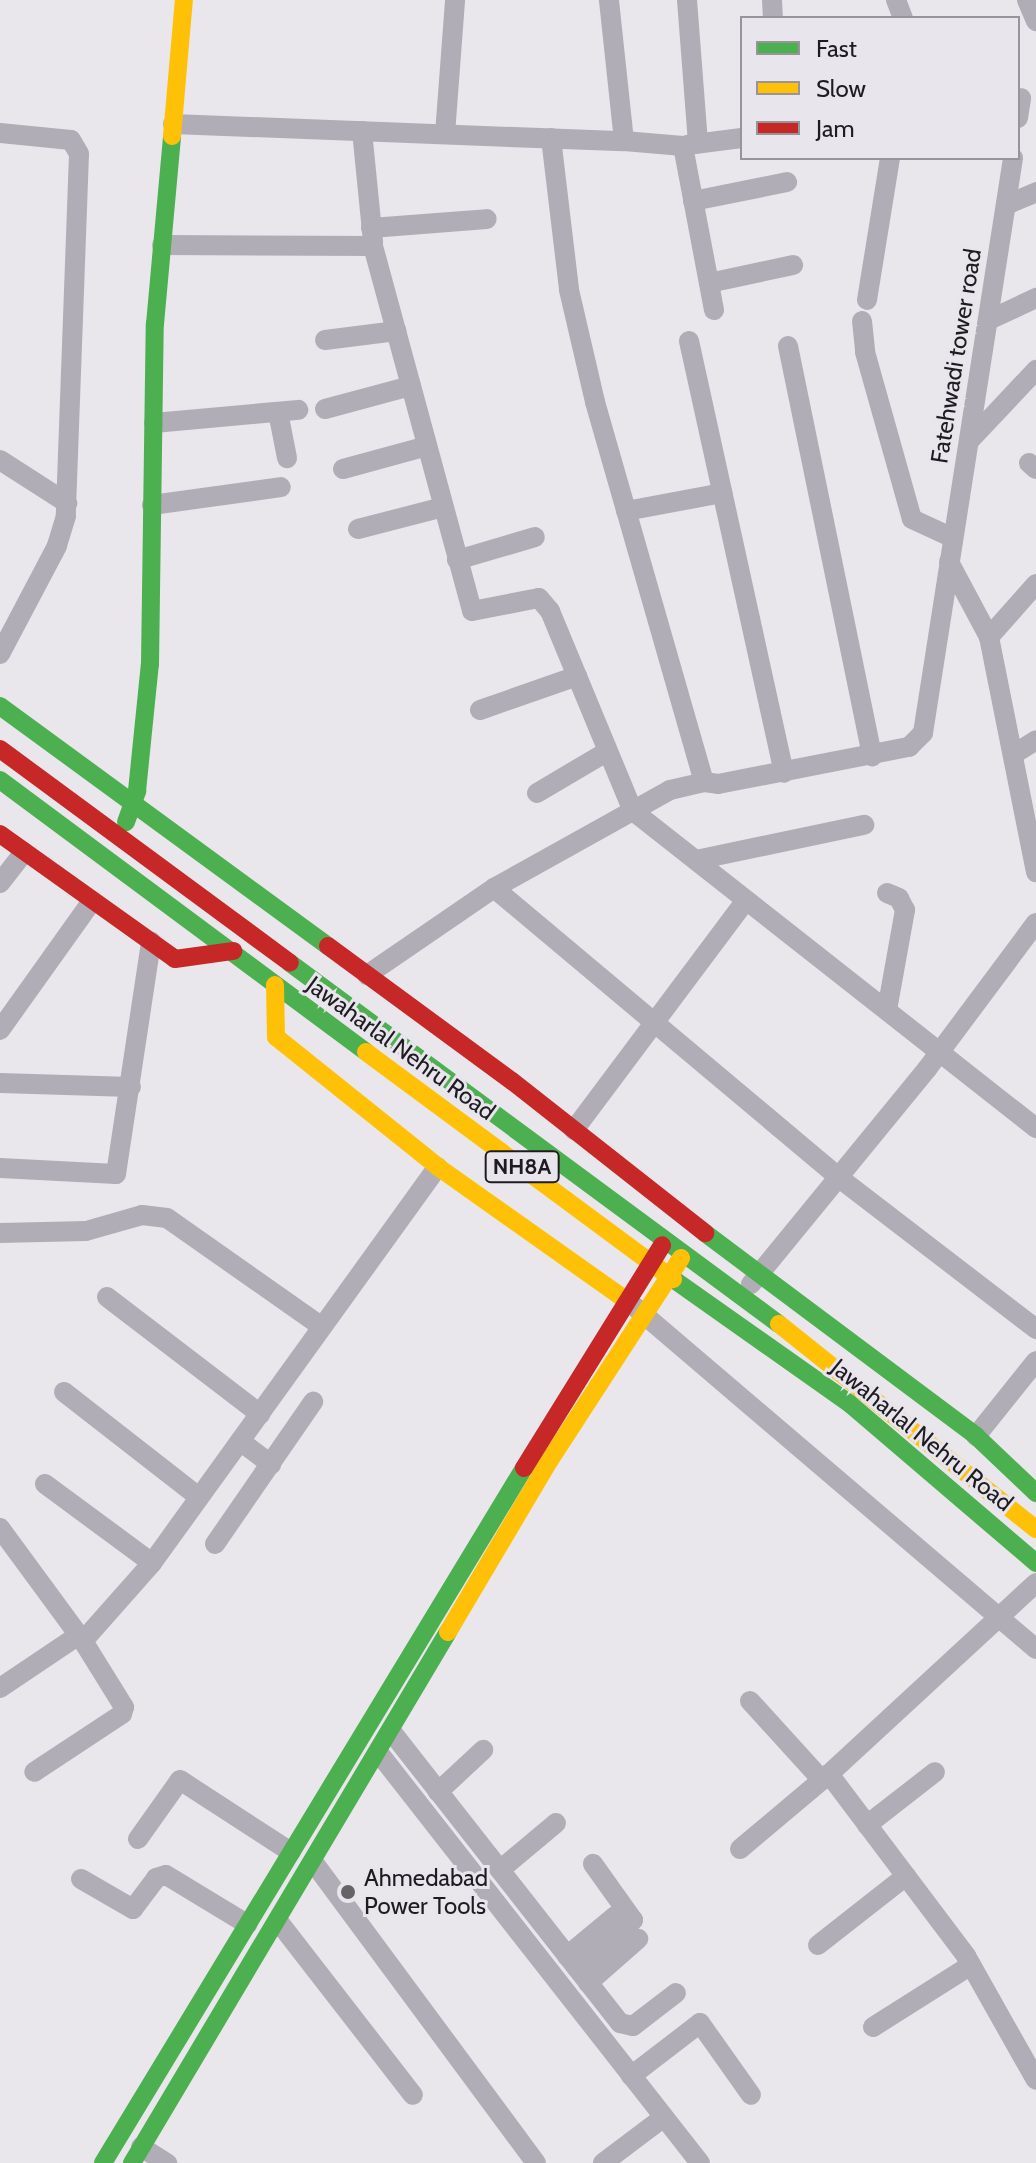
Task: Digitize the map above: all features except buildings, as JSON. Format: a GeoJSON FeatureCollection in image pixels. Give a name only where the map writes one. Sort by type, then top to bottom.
{"type":"FeatureCollection","features":[{"type":"Feature","properties":{"kind":"street"},"geometry":{"type":"LineString","coordinates":[[121,838],[132,805],[150,664],[154,423],[162,245],[184,0]]}},
{"type":"Feature","properties":{"kind":"street"},"geometry":{"type":"LineString","coordinates":[[445,134],[455,0]]}},
{"type":"Feature","properties":{"kind":"street"},"geometry":{"type":"LineString","coordinates":[[609,0],[624,141]]}},
{"type":"Feature","properties":{"kind":"street"},"geometry":{"type":"LineString","coordinates":[[687,0],[693,201],[714,310]]}},
{"type":"Feature","properties":{"kind":"street"},"geometry":{"type":"LineString","coordinates":[[1027,0],[1036,21]]}},
{"type":"Feature","properties":{"kind":"street"},"geometry":{"type":"LineString","coordinates":[[173,124],[690,145],[740,138]]}},
{"type":"Feature","properties":{"kind":"street"},"geometry":{"type":"LineString","coordinates":[[362,131],[372,237],[472,611],[539,598],[577,676],[633,811],[940,1052],[1033,1120]]}},
{"type":"Feature","properties":{"kind":"street"},"geometry":{"type":"LineString","coordinates":[[0,133],[71,140],[79,154],[67,503],[57,546],[0,654]]}},
{"type":"Feature","properties":{"kind":"street"},"geometry":{"type":"LineString","coordinates":[[551,138],[569,290],[626,511],[704,782]]}},
{"type":"Feature","properties":{"kind":"street"},"geometry":{"type":"LineString","coordinates":[[867,300],[890,160]]}},
{"type":"Feature","properties":{"kind":"street","name":"Fatehwadi tower road"},"geometry":{"type":"LineString","coordinates":[[367,975],[494,888],[670,790],[872,756],[909,747],[923,733],[951,537],[991,319],[1013,160]]}},
{"type":"Feature","properties":{"kind":"street"},"geometry":{"type":"LineString","coordinates":[[693,201],[787,182]]}},
{"type":"Feature","properties":{"kind":"street"},"geometry":{"type":"LineString","coordinates":[[1006,205],[1036,192]]}},
{"type":"Feature","properties":{"kind":"street"},"geometry":{"type":"LineString","coordinates":[[162,245],[372,237],[487,219]]}},
{"type":"Feature","properties":{"kind":"street"},"geometry":{"type":"LineString","coordinates":[[709,283],[793,265]]}},
{"type":"Feature","properties":{"kind":"street"},"geometry":{"type":"LineString","coordinates":[[991,319],[1036,298]]}},
{"type":"Feature","properties":{"kind":"street"},"geometry":{"type":"LineString","coordinates":[[862,321],[865,352],[912,519],[951,537]]}},
{"type":"Feature","properties":{"kind":"street"},"geometry":{"type":"LineString","coordinates":[[325,340],[396,331]]}},
{"type":"Feature","properties":{"kind":"street"},"geometry":{"type":"LineString","coordinates":[[689,341],[784,773]]}},
{"type":"Feature","properties":{"kind":"street"},"geometry":{"type":"LineString","coordinates":[[788,346],[872,756]]}},
{"type":"Feature","properties":{"kind":"street"},"geometry":{"type":"LineString","coordinates":[[971,439],[1036,370]]}},
{"type":"Feature","properties":{"kind":"street"},"geometry":{"type":"LineString","coordinates":[[325,409],[411,386]]}},
{"type":"Feature","properties":{"kind":"street"},"geometry":{"type":"LineString","coordinates":[[154,423],[288,411],[287,458]]}},
{"type":"Feature","properties":{"kind":"street"},"geometry":{"type":"LineString","coordinates":[[343,469],[427,446]]}},
{"type":"Feature","properties":{"kind":"street"},"geometry":{"type":"LineString","coordinates":[[0,460],[67,503]]}},
{"type":"Feature","properties":{"kind":"street"},"geometry":{"type":"LineString","coordinates":[[152,505],[281,487]]}},
{"type":"Feature","properties":{"kind":"street"},"geometry":{"type":"LineString","coordinates":[[626,511],[722,493]]}},
{"type":"Feature","properties":{"kind":"street"},"geometry":{"type":"LineString","coordinates":[[358,529],[443,507]]}},
{"type":"Feature","properties":{"kind":"street"},"geometry":{"type":"LineString","coordinates":[[457,560],[535,537]]}},
{"type":"Feature","properties":{"kind":"street"},"geometry":{"type":"LineString","coordinates":[[949,562],[989,637],[1036,872]]}},
{"type":"Feature","properties":{"kind":"street"},"geometry":{"type":"LineString","coordinates":[[989,637],[1036,584]]}},
{"type":"Feature","properties":{"kind":"street"},"geometry":{"type":"LineString","coordinates":[[480,710],[577,676]]}},
{"type":"Feature","properties":{"kind":"street"},"geometry":{"type":"LineString","coordinates":[[0,706],[574,1130],[758,1275],[839,1329],[976,1436],[1036,1493]]}},
{"type":"Feature","properties":{"kind":"street"},"geometry":{"type":"LineString","coordinates":[[1014,754],[1036,740]]}},
{"type":"Feature","properties":{"kind":"street","name":"Jawaharlal Nehru Road"},"geometry":{"type":"LineString","coordinates":[[0,749],[874,1394],[1036,1529]]}},
{"type":"Feature","properties":{"kind":"street"},"geometry":{"type":"LineString","coordinates":[[537,793],[608,751]]}},
{"type":"Feature","properties":{"kind":"street","name":"Jawaharlal Nehru Road"},"geometry":{"type":"LineString","coordinates":[[0,780],[667,1275],[850,1404],[1036,1563]]}},
{"type":"Feature","properties":{"kind":"street"},"geometry":{"type":"LineString","coordinates":[[696,860],[864,825]]}},
{"type":"Feature","properties":{"kind":"street"},"geometry":{"type":"LineString","coordinates":[[0,834],[175,959],[233,951]]}},
{"type":"Feature","properties":{"kind":"street"},"geometry":{"type":"LineString","coordinates":[[0,883],[24,852]]}},
{"type":"Feature","properties":{"kind":"street"},"geometry":{"type":"LineString","coordinates":[[494,888],[838,1177],[1036,1329]]}},
{"type":"Feature","properties":{"kind":"street"},"geometry":{"type":"LineString","coordinates":[[887,893],[899,898],[905,910],[887,1010]]}},
{"type":"Feature","properties":{"kind":"street"},"geometry":{"type":"LineString","coordinates":[[574,1130],[651,1022],[746,900]]}},
{"type":"Feature","properties":{"kind":"street"},"geometry":{"type":"LineString","coordinates":[[0,1030],[92,901]]}},
{"type":"Feature","properties":{"kind":"street"},"geometry":{"type":"LineString","coordinates":[[742,1295],[940,1052],[1036,923]]}},
{"type":"Feature","properties":{"kind":"street"},"geometry":{"type":"LineString","coordinates":[[0,1168],[116,1174],[151,942]]}},
{"type":"Feature","properties":{"kind":"street"},"geometry":{"type":"LineString","coordinates":[[275,985],[276,1037],[438,1167],[643,1313],[1001,1615],[1036,1649]]}},
{"type":"Feature","properties":{"kind":"street"},"geometry":{"type":"LineString","coordinates":[[0,1083],[131,1087]]}},
{"type":"Feature","properties":{"kind":"street"},"geometry":{"type":"LineString","coordinates":[[0,1688],[81,1638],[152,1563],[438,1167]]}},
{"type":"Feature","properties":{"kind":"street"},"geometry":{"type":"LineString","coordinates":[[0,1233],[86,1231],[142,1215],[167,1218],[322,1327]]}},
{"type":"Feature","properties":{"kind":"street"},"geometry":{"type":"LineString","coordinates":[[103,2163],[626,1300],[650,1261],[684,1217]]}},
{"type":"Feature","properties":{"kind":"street"},"geometry":{"type":"LineString","coordinates":[[167,2163],[137,2155],[314,1863],[546,1466],[667,1275],[701,1229]]}},
{"type":"Feature","properties":{"kind":"street"},"geometry":{"type":"LineString","coordinates":[[107,1297],[260,1414]]}},
{"type":"Feature","properties":{"kind":"street"},"geometry":{"type":"LineString","coordinates":[[976,1436],[1036,1361]]}},
{"type":"Feature","properties":{"kind":"street"},"geometry":{"type":"LineString","coordinates":[[64,1392],[199,1497]]}},
{"type":"Feature","properties":{"kind":"street"},"geometry":{"type":"LineString","coordinates":[[215,1544],[313,1402]]}},
{"type":"Feature","properties":{"kind":"street"},"geometry":{"type":"LineString","coordinates":[[240,1441],[271,1464]]}},
{"type":"Feature","properties":{"kind":"street"},"geometry":{"type":"LineString","coordinates":[[45,1484],[152,1563]]}},
{"type":"Feature","properties":{"kind":"street"},"geometry":{"type":"LineString","coordinates":[[0,1528],[81,1638],[124,1711],[34,1772]]}},
{"type":"Feature","properties":{"kind":"street"},"geometry":{"type":"LineString","coordinates":[[740,1849],[826,1777],[1036,1583]]}},
{"type":"Feature","properties":{"kind":"street"},"geometry":{"type":"LineString","coordinates":[[750,1701],[826,1777],[906,1876],[971,1965],[1036,2080]]}},
{"type":"Feature","properties":{"kind":"street"},"geometry":{"type":"LineString","coordinates":[[391,1731],[627,2027],[676,1993]]}},
{"type":"Feature","properties":{"kind":"street"},"geometry":{"type":"LineString","coordinates":[[438,1792],[483,1750]]}},
{"type":"Feature","properties":{"kind":"street"},"geometry":{"type":"LineString","coordinates":[[378,1752],[696,2162]]}},
{"type":"Feature","properties":{"kind":"street"},"geometry":{"type":"LineString","coordinates":[[867,1825],[935,1772]]}},
{"type":"Feature","properties":{"kind":"street"},"geometry":{"type":"LineString","coordinates":[[138,1839],[180,1780],[291,1852]]}},
{"type":"Feature","properties":{"kind":"street"},"geometry":{"type":"LineString","coordinates":[[500,1870],[556,1823]]}},
{"type":"Feature","properties":{"kind":"street"},"geometry":{"type":"LineString","coordinates":[[314,1863],[536,2163]]}},
{"type":"Feature","properties":{"kind":"street"},"geometry":{"type":"LineString","coordinates":[[577,1968],[633,1920],[593,1864]]}},
{"type":"Feature","properties":{"kind":"street"},"geometry":{"type":"LineString","coordinates":[[81,1879],[133,1909],[156,1878],[166,1875],[247,1924]]}},
{"type":"Feature","properties":{"kind":"street"},"geometry":{"type":"LineString","coordinates":[[818,1945],[906,1876]]}},
{"type":"Feature","properties":{"kind":"street"},"geometry":{"type":"LineString","coordinates":[[577,1968],[615,1916]]}},
{"type":"Feature","properties":{"kind":"street"},"geometry":{"type":"LineString","coordinates":[[278,1921],[413,2095]]}},
{"type":"Feature","properties":{"kind":"street"},"geometry":{"type":"LineString","coordinates":[[577,1968],[638,1939]]}},
{"type":"Feature","properties":{"kind":"street"},"geometry":{"type":"LineString","coordinates":[[873,2027],[971,1965]]}},
{"type":"Feature","properties":{"kind":"street"},"geometry":{"type":"LineString","coordinates":[[631,2076],[700,2023],[751,2095]]}},
{"type":"Feature","properties":{"kind":"street"},"geometry":{"type":"LineString","coordinates":[[603,2163],[664,2117]]}},
{"type":"Feature","properties":{"kind":"traffic: fast"},"geometry":{"type":"LineString","coordinates":[[126,822],[137,791],[150,664],[155,324],[172,136]]}},
{"type":"Feature","properties":{"kind":"traffic: fast"},"geometry":{"type":"LineString","coordinates":[[0,706],[328,946]]}},
{"type":"Feature","properties":{"kind":"traffic: fast"},"geometry":{"type":"LineString","coordinates":[[0,780],[366,1052]]}},
{"type":"Feature","properties":{"kind":"traffic: fast"},"geometry":{"type":"LineString","coordinates":[[290,963],[779,1324]]}},
{"type":"Feature","properties":{"kind":"traffic: fast"},"geometry":{"type":"LineString","coordinates":[[705,1233],[976,1436],[1036,1493]]}},
{"type":"Feature","properties":{"kind":"traffic: fast"},"geometry":{"type":"LineString","coordinates":[[673,1279],[850,1404],[1036,1563]]}},
{"type":"Feature","properties":{"kind":"traffic: fast"},"geometry":{"type":"LineString","coordinates":[[103,2163],[524,1468]]}},
{"type":"Feature","properties":{"kind":"traffic: fast"},"geometry":{"type":"LineString","coordinates":[[132,2163],[448,1632]]}},
{"type":"Feature","properties":{"kind":"traffic: slow"},"geometry":{"type":"LineString","coordinates":[[172,136],[184,0]]}},
{"type":"Feature","properties":{"kind":"traffic: slow"},"geometry":{"type":"LineString","coordinates":[[275,985],[276,1037],[438,1167],[626,1300]]}},
{"type":"Feature","properties":{"kind":"traffic: slow"},"geometry":{"type":"LineString","coordinates":[[366,1052],[673,1279]]}},
{"type":"Feature","properties":{"kind":"traffic: slow"},"geometry":{"type":"LineString","coordinates":[[448,1632],[546,1466],[681,1258]]}},
{"type":"Feature","properties":{"kind":"traffic: slow"},"geometry":{"type":"LineString","coordinates":[[779,1324],[1036,1529]]}},
{"type":"Feature","properties":{"kind":"traffic: jam"},"geometry":{"type":"LineString","coordinates":[[0,749],[290,963]]}},
{"type":"Feature","properties":{"kind":"traffic: jam"},"geometry":{"type":"LineString","coordinates":[[0,834],[175,959],[233,951]]}},
{"type":"Feature","properties":{"kind":"traffic: jam"},"geometry":{"type":"LineString","coordinates":[[328,946],[512,1081],[705,1233]]}},
{"type":"Feature","properties":{"kind":"traffic: jam"},"geometry":{"type":"LineString","coordinates":[[524,1468],[662,1245]]}},
{"type":"Feature","properties":{"kind":"place","name":"Ahmedabad Power Tools"},"geometry":{"type":"Point","coordinates":[348,1892]}}]}
